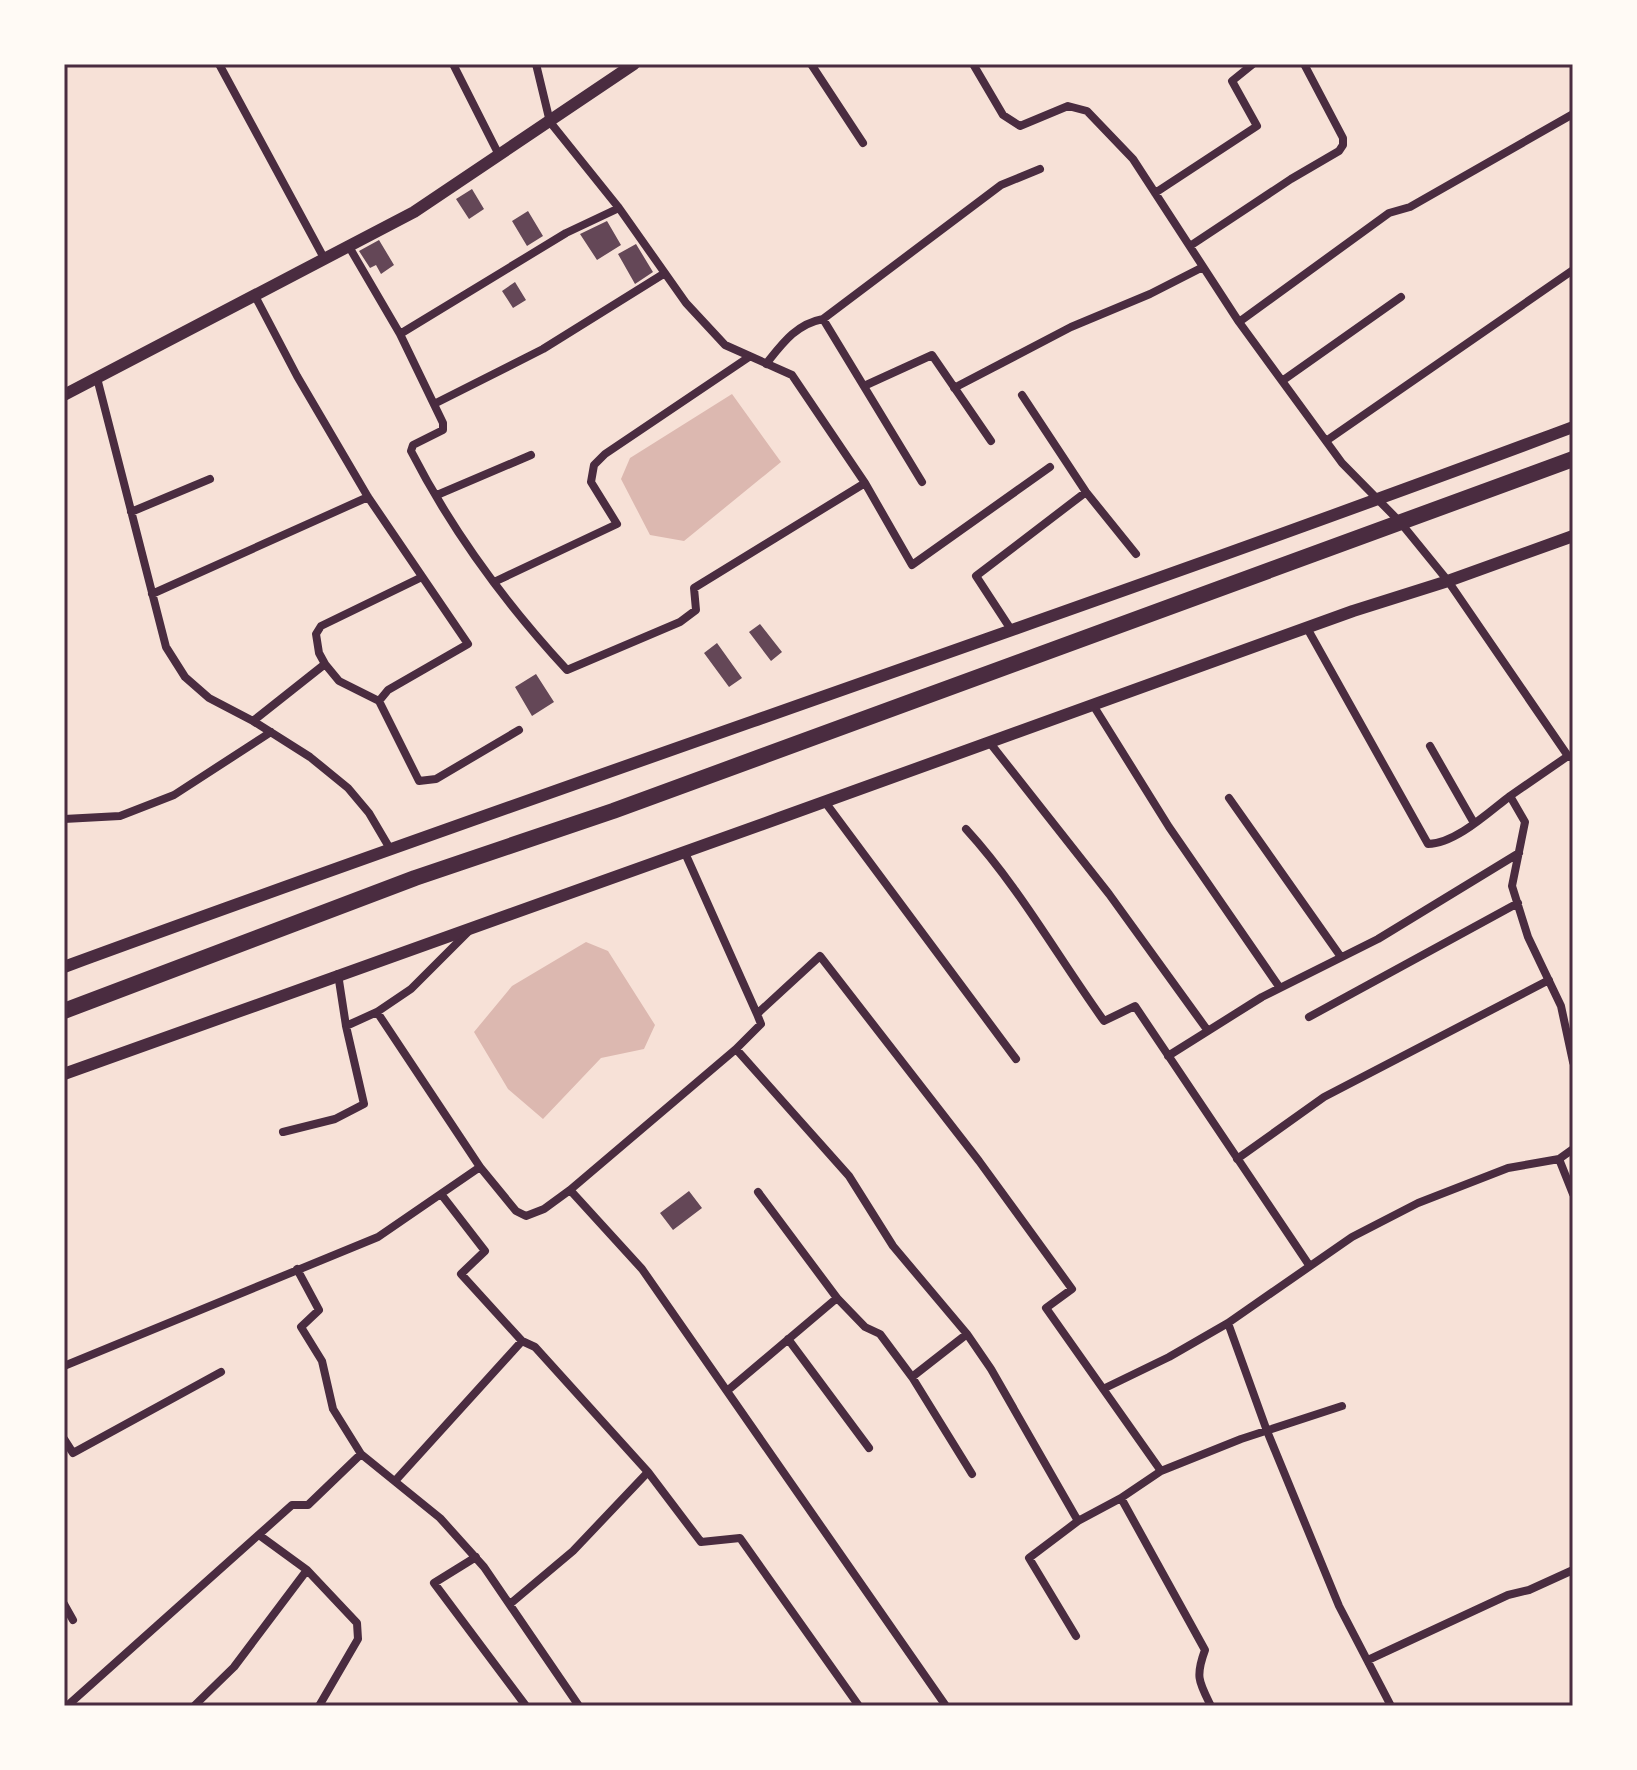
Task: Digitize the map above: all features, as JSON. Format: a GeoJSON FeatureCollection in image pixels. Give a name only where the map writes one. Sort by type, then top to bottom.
{"type":"FeatureCollection","features":[{"type":"Feature","properties":{"kind":"highway"},"geometry":{"type":"LineString","coordinates":[[64,1011],[415,878],[613,811],[1573,459]]}},
{"type":"Feature","properties":{"kind":"street"},"geometry":{"type":"LineString","coordinates":[[219,64],[324,258]]}},
{"type":"Feature","properties":{"kind":"street"},"geometry":{"type":"LineString","coordinates":[[453,64],[499,155]]}},
{"type":"Feature","properties":{"kind":"street"},"geometry":{"type":"LineString","coordinates":[[536,64],[550,122],[619,208],[686,303],[725,345],[792,375],[842,445],[912,565],[1050,467]]}},
{"type":"Feature","properties":{"kind":"street"},"geometry":{"type":"LineString","coordinates":[[64,395],[414,212],[634,64]]}},
{"type":"Feature","properties":{"kind":"street"},"geometry":{"type":"LineString","coordinates":[[811,64],[863,143]]}},
{"type":"Feature","properties":{"kind":"street"},"geometry":{"type":"LineString","coordinates":[[973,64],[1003,115],[1020,126],[1068,106],[1087,111],[1133,159],[1239,322],[1282,381],[1342,463],[1400,522],[1448,581],[1570,757],[1440,844],[1428,844],[1307,628]]}},
{"type":"Feature","properties":{"kind":"street"},"geometry":{"type":"LineString","coordinates":[[1155,193],[1257,126],[1232,81],[1253,64]]}},
{"type":"Feature","properties":{"kind":"street"},"geometry":{"type":"LineString","coordinates":[[1190,246],[1339,151],[1343,145],[1343,138],[1304,64]]}},
{"type":"Feature","properties":{"kind":"street"},"geometry":{"type":"LineString","coordinates":[[1239,322],[1389,213],[1410,207],[1573,114]]}},
{"type":"Feature","properties":{"kind":"street"},"geometry":{"type":"LineString","coordinates":[[766,364],[789,335],[809,321],[823,319],[1001,185],[1040,169]]}},
{"type":"Feature","properties":{"kind":"street"},"geometry":{"type":"LineString","coordinates":[[400,334],[566,233],[619,208]]}},
{"type":"Feature","properties":{"kind":"street"},"geometry":{"type":"LineString","coordinates":[[348,245],[400,334],[443,423],[443,430],[413,445],[411,451],[468,548],[529,629],[567,670],[680,622],[696,610],[694,588],[865,483]]}},
{"type":"Feature","properties":{"kind":"street"},"geometry":{"type":"LineString","coordinates":[[954,388],[1071,327],[1150,294],[1203,267]]}},
{"type":"Feature","properties":{"kind":"street"},"geometry":{"type":"LineString","coordinates":[[1326,441],[1573,270]]}},
{"type":"Feature","properties":{"kind":"street"},"geometry":{"type":"LineString","coordinates":[[434,404],[543,349],[665,273]]}},
{"type":"Feature","properties":{"kind":"street"},"geometry":{"type":"LineString","coordinates":[[254,294],[297,376],[368,497],[468,644],[388,690],[379,701]]}},
{"type":"Feature","properties":{"kind":"street"},"geometry":{"type":"LineString","coordinates":[[1282,381],[1401,297]]}},
{"type":"Feature","properties":{"kind":"street"},"geometry":{"type":"LineString","coordinates":[[823,319],[922,482]]}},
{"type":"Feature","properties":{"kind":"street"},"geometry":{"type":"LineString","coordinates":[[864,386],[932,355],[991,441]]}},
{"type":"Feature","properties":{"kind":"street"},"geometry":{"type":"LineString","coordinates":[[494,582],[617,524],[591,482],[594,465],[615,447],[749,357]]}},
{"type":"Feature","properties":{"kind":"street"},"geometry":{"type":"LineString","coordinates":[[97,378],[166,647],[185,677],[209,698],[310,757],[348,788],[369,813],[389,847]]}},
{"type":"Feature","properties":{"kind":"street"},"geometry":{"type":"LineString","coordinates":[[1022,395],[1086,492],[1136,554]]}},
{"type":"Feature","properties":{"kind":"street"},"geometry":{"type":"LineString","coordinates":[[64,967],[389,847],[1378,500],[1573,427]]}},
{"type":"Feature","properties":{"kind":"street"},"geometry":{"type":"LineString","coordinates":[[437,495],[531,455]]}},
{"type":"Feature","properties":{"kind":"street"},"geometry":{"type":"LineString","coordinates":[[131,512],[210,479]]}},
{"type":"Feature","properties":{"kind":"street"},"geometry":{"type":"LineString","coordinates":[[1010,628],[976,576],[1086,492]]}},
{"type":"Feature","properties":{"kind":"street"},"geometry":{"type":"LineString","coordinates":[[152,594],[368,497]]}},
{"type":"Feature","properties":{"kind":"street"},"geometry":{"type":"LineString","coordinates":[[64,1074],[1307,628],[1573,536]]}},
{"type":"Feature","properties":{"kind":"street"},"geometry":{"type":"LineString","coordinates":[[422,577],[321,626],[316,634],[319,653],[325,664],[339,681],[379,701],[419,781],[436,779],[519,730]]}},
{"type":"Feature","properties":{"kind":"street"},"geometry":{"type":"LineString","coordinates":[[253,721],[325,664]]}},
{"type":"Feature","properties":{"kind":"street"},"geometry":{"type":"LineString","coordinates":[[1093,705],[1169,827],[1280,988]]}},
{"type":"Feature","properties":{"kind":"street"},"geometry":{"type":"LineString","coordinates":[[64,819],[120,816],[174,795],[271,732]]}},
{"type":"Feature","properties":{"kind":"street"},"geometry":{"type":"LineString","coordinates":[[990,743],[1109,894],[1208,1031]]}},
{"type":"Feature","properties":{"kind":"street"},"geometry":{"type":"LineString","coordinates":[[1430,746],[1474,823]]}},
{"type":"Feature","properties":{"kind":"street"},"geometry":{"type":"LineString","coordinates":[[1510,796],[1525,822],[1512,886],[1528,937],[1561,1006],[1573,1062]]}},
{"type":"Feature","properties":{"kind":"street"},"geometry":{"type":"LineString","coordinates":[[1229,798],[1341,957]]}},
{"type":"Feature","properties":{"kind":"street"},"geometry":{"type":"LineString","coordinates":[[825,802],[1016,1059]]}},
{"type":"Feature","properties":{"kind":"street"},"geometry":{"type":"LineString","coordinates":[[966,829],[997,863],[1104,1021],[1135,1006],[1309,1265]]}},
{"type":"Feature","properties":{"kind":"street"},"geometry":{"type":"LineString","coordinates":[[377,1012],[480,1167],[516,1211],[526,1216],[544,1209],[736,1049],[761,1024],[685,853]]}},
{"type":"Feature","properties":{"kind":"street"},"geometry":{"type":"LineString","coordinates":[[1168,1056],[1280,988],[1378,939],[1519,853]]}},
{"type":"Feature","properties":{"kind":"street"},"geometry":{"type":"LineString","coordinates":[[1309,1017],[1518,903]]}},
{"type":"Feature","properties":{"kind":"street"},"geometry":{"type":"LineString","coordinates":[[346,1026],[377,1012],[411,989],[471,929]]}},
{"type":"Feature","properties":{"kind":"street"},"geometry":{"type":"LineString","coordinates":[[757,1014],[820,956],[979,1161],[1072,1289],[1046,1308],[1161,1471]]}},
{"type":"Feature","properties":{"kind":"street"},"geometry":{"type":"LineString","coordinates":[[283,1132],[335,1119],[364,1104],[338,974]]}},
{"type":"Feature","properties":{"kind":"street"},"geometry":{"type":"LineString","coordinates":[[1237,1159],[1324,1097],[1549,980]]}},
{"type":"Feature","properties":{"kind":"street"},"geometry":{"type":"LineString","coordinates":[[736,1049],[849,1176],[893,1246],[967,1334],[991,1369],[1078,1521]]}},
{"type":"Feature","properties":{"kind":"street"},"geometry":{"type":"LineString","coordinates":[[1103,1389],[1169,1357],[1228,1323],[1352,1237],[1418,1203],[1508,1168],[1559,1159],[1573,1149]]}},
{"type":"Feature","properties":{"kind":"street"},"geometry":{"type":"LineString","coordinates":[[1559,1159],[1573,1194]]}},
{"type":"Feature","properties":{"kind":"street"},"geometry":{"type":"LineString","coordinates":[[64,1366],[378,1237],[480,1167]]}},
{"type":"Feature","properties":{"kind":"street"},"geometry":{"type":"LineString","coordinates":[[570,1190],[642,1269],[946,1706]]}},
{"type":"Feature","properties":{"kind":"street"},"geometry":{"type":"LineString","coordinates":[[758,1192],[837,1298],[865,1327],[880,1334],[912,1377],[972,1474]]}},
{"type":"Feature","properties":{"kind":"street"},"geometry":{"type":"LineString","coordinates":[[441,1194],[485,1251],[461,1274],[522,1341],[535,1347],[648,1472],[701,1542],[740,1538],[859,1706]]}},
{"type":"Feature","properties":{"kind":"street"},"geometry":{"type":"LineString","coordinates":[[297,1269],[319,1310],[301,1327],[322,1361],[333,1409],[361,1454],[440,1518],[476,1557],[579,1706]]}},
{"type":"Feature","properties":{"kind":"street"},"geometry":{"type":"LineString","coordinates":[[727,1391],[837,1298]]}},
{"type":"Feature","properties":{"kind":"street"},"geometry":{"type":"LineString","coordinates":[[1228,1323],[1267,1431],[1339,1606],[1391,1706]]}},
{"type":"Feature","properties":{"kind":"street"},"geometry":{"type":"LineString","coordinates":[[912,1377],[967,1334]]}},
{"type":"Feature","properties":{"kind":"street"},"geometry":{"type":"LineString","coordinates":[[788,1339],[869,1448]]}},
{"type":"Feature","properties":{"kind":"street"},"geometry":{"type":"LineString","coordinates":[[395,1481],[522,1341]]}},
{"type":"Feature","properties":{"kind":"street"},"geometry":{"type":"LineString","coordinates":[[64,1439],[73,1453],[221,1372]]}},
{"type":"Feature","properties":{"kind":"street"},"geometry":{"type":"LineString","coordinates":[[1076,1636],[1029,1558],[1078,1521],[1121,1498],[1161,1471],[1342,1406]]}},
{"type":"Feature","properties":{"kind":"street"},"geometry":{"type":"LineString","coordinates":[[67,1706],[292,1505],[308,1505],[361,1454]]}},
{"type":"Feature","properties":{"kind":"street"},"geometry":{"type":"LineString","coordinates":[[510,1604],[573,1551],[648,1472]]}},
{"type":"Feature","properties":{"kind":"street"},"geometry":{"type":"LineString","coordinates":[[1121,1498],[1205,1650],[1198,1680],[1211,1706]]}},
{"type":"Feature","properties":{"kind":"street"},"geometry":{"type":"LineString","coordinates":[[259,1535],[307,1570],[357,1623],[358,1639],[319,1706]]}},
{"type":"Feature","properties":{"kind":"street"},"geometry":{"type":"LineString","coordinates":[[476,1557],[434,1583],[526,1706]]}},
{"type":"Feature","properties":{"kind":"street"},"geometry":{"type":"LineString","coordinates":[[194,1706],[234,1667],[307,1570]]}},
{"type":"Feature","properties":{"kind":"street"},"geometry":{"type":"LineString","coordinates":[[1368,1660],[1508,1595],[1529,1590],[1573,1570]]}},
{"type":"Feature","properties":{"kind":"street"},"geometry":{"type":"LineString","coordinates":[[64,1604],[73,1620]]}},
{"type":"Feature","properties":{"kind":"shaded area"},"geometry":{"type":"Polygon","coordinates":[[[732,394],[781,462],[684,541],[650,535],[621,479],[630,458],[732,394]]]}},
{"type":"Feature","properties":{"kind":"shaded area"},"geometry":{"type":"Polygon","coordinates":[[[586,942],[608,951],[655,1025],[644,1049],[601,1058],[543,1119],[508,1089],[474,1032],[512,986],[586,942]]]}},
{"type":"Feature","properties":{"kind":"building"},"geometry":{"type":"Polygon","coordinates":[[[472,189],[484,209],[469,219],[456,199],[472,189]]]}},
{"type":"Feature","properties":{"kind":"building"},"geometry":{"type":"Polygon","coordinates":[[[528,211],[543,236],[527,246],[512,221],[528,211]]]}},
{"type":"Feature","properties":{"kind":"building"},"geometry":{"type":"Polygon","coordinates":[[[607,221],[621,245],[597,260],[580,234],[607,221]]]}},
{"type":"Feature","properties":{"kind":"building"},"geometry":{"type":"Polygon","coordinates":[[[379,240],[394,265],[381,274],[376,265],[370,268],[359,251],[379,240]]]}},
{"type":"Feature","properties":{"kind":"building"},"geometry":{"type":"Polygon","coordinates":[[[636,244],[653,272],[635,284],[618,254],[636,244]]]}},
{"type":"Feature","properties":{"kind":"building"},"geometry":{"type":"Polygon","coordinates":[[[515,282],[526,300],[513,308],[502,291],[515,282]]]}},
{"type":"Feature","properties":{"kind":"building"},"geometry":{"type":"Polygon","coordinates":[[[760,624],[782,652],[771,661],[749,632],[760,624]]]}},
{"type":"Feature","properties":{"kind":"building"},"geometry":{"type":"Polygon","coordinates":[[[717,643],[742,678],[729,687],[704,653],[717,643]]]}},
{"type":"Feature","properties":{"kind":"building"},"geometry":{"type":"Polygon","coordinates":[[[536,674],[554,702],[532,716],[515,687],[536,674]]]}},
{"type":"Feature","properties":{"kind":"building"},"geometry":{"type":"Polygon","coordinates":[[[689,1191],[702,1208],[673,1230],[660,1213],[689,1191]]]}}]}
